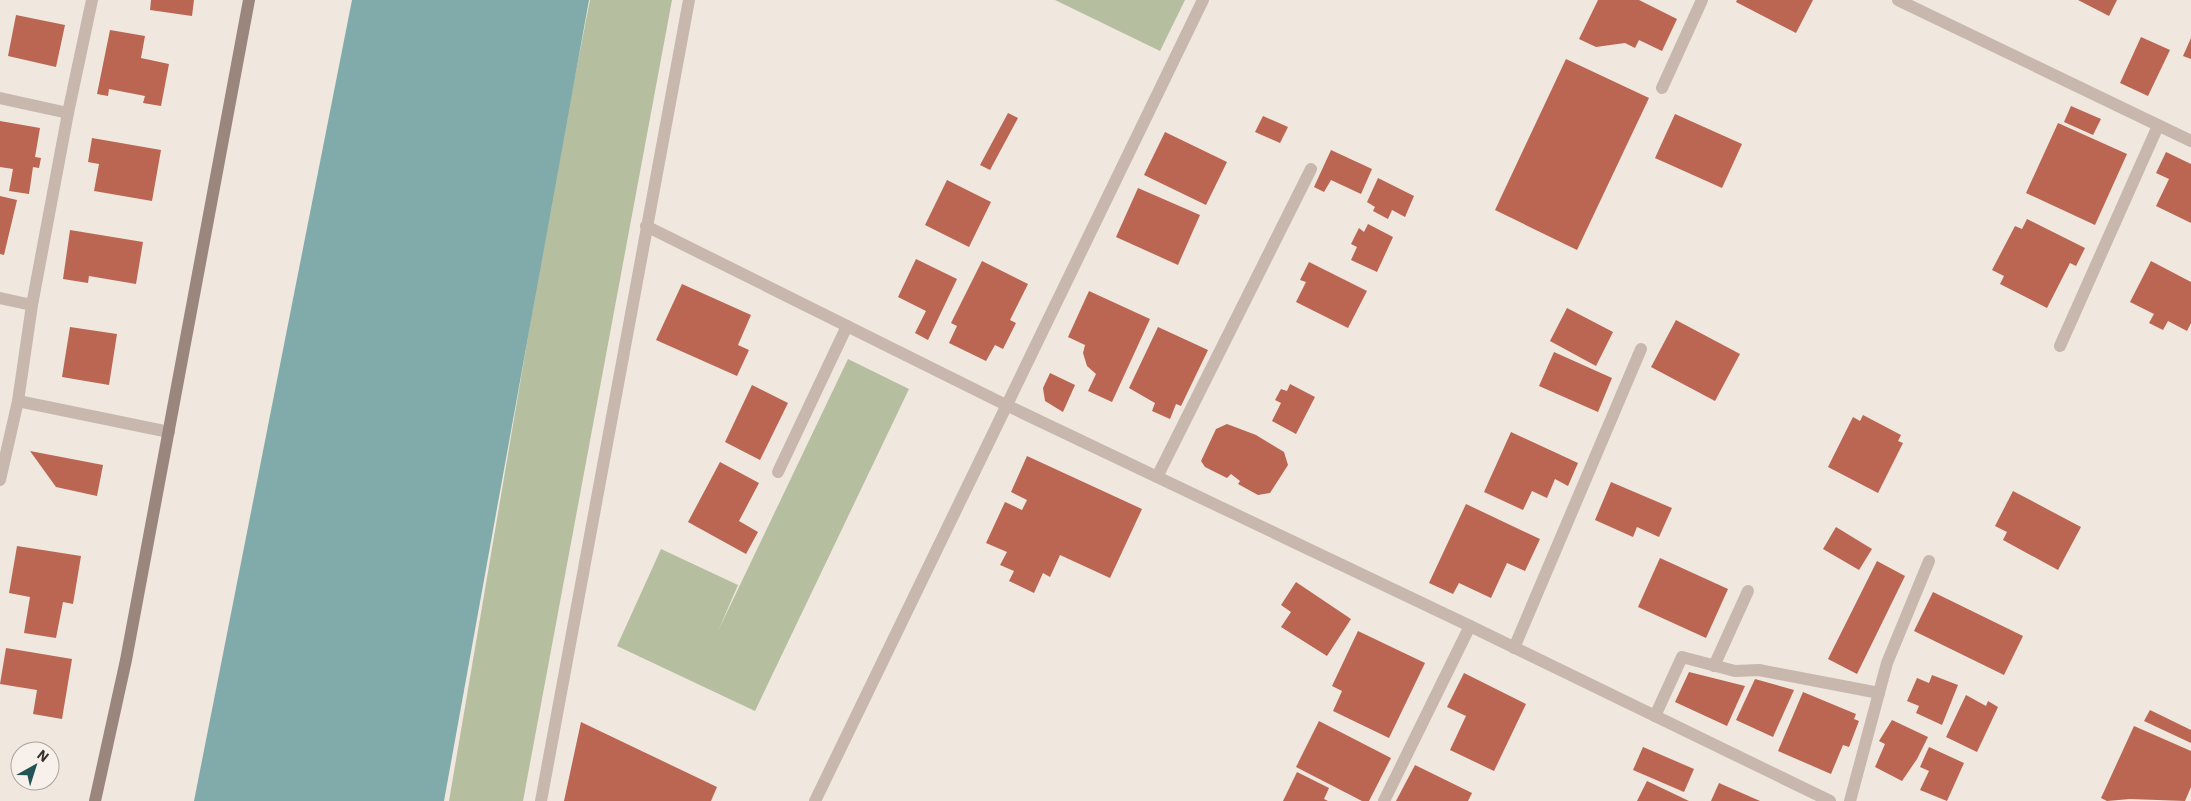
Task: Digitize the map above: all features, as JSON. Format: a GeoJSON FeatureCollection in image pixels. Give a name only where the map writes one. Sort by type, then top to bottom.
{"type":"FeatureCollection","features":[{"type":"Feature","properties":{"kind":"street"},"geometry":{"type":"LineString","coordinates":[[0,480],[18,401],[32,305],[68,113],[92,0]]}},
{"type":"Feature","properties":{"kind":"street"},"geometry":{"type":"LineString","coordinates":[[95,801],[126,660],[249,0]]}},
{"type":"Feature","properties":{"kind":"street"},"geometry":{"type":"LineString","coordinates":[[541,801],[689,0]]}},
{"type":"Feature","properties":{"kind":"street"},"geometry":{"type":"LineString","coordinates":[[815,801],[1203,0]]}},
{"type":"Feature","properties":{"kind":"street"},"geometry":{"type":"LineString","coordinates":[[1662,88],[1702,0]]}},
{"type":"Feature","properties":{"kind":"street"},"geometry":{"type":"LineString","coordinates":[[1898,0],[2191,141]]}},
{"type":"Feature","properties":{"kind":"street"},"geometry":{"type":"LineString","coordinates":[[0,98],[68,113]]}},
{"type":"Feature","properties":{"kind":"street"},"geometry":{"type":"LineString","coordinates":[[2060,346],[2158,126]]}},
{"type":"Feature","properties":{"kind":"street"},"geometry":{"type":"LineString","coordinates":[[1157,477],[1310,169]]}},
{"type":"Feature","properties":{"kind":"street"},"geometry":{"type":"LineString","coordinates":[[646,226],[1006,405],[1470,626],[1826,800]]}},
{"type":"Feature","properties":{"kind":"street"},"geometry":{"type":"LineString","coordinates":[[0,298],[32,305]]}},
{"type":"Feature","properties":{"kind":"street"},"geometry":{"type":"LineString","coordinates":[[778,472],[847,326]]}},
{"type":"Feature","properties":{"kind":"street"},"geometry":{"type":"LineString","coordinates":[[1514,648],[1641,349]]}},
{"type":"Feature","properties":{"kind":"street"},"geometry":{"type":"LineString","coordinates":[[18,401],[169,432]]}},
{"type":"Feature","properties":{"kind":"street"},"geometry":{"type":"LineString","coordinates":[[1850,801],[1887,664],[1929,561]]}},
{"type":"Feature","properties":{"kind":"street"},"geometry":{"type":"LineString","coordinates":[[1714,666],[1748,591]]}},
{"type":"Feature","properties":{"kind":"street"},"geometry":{"type":"LineString","coordinates":[[1384,801],[1470,626]]}},
{"type":"Feature","properties":{"kind":"street"},"geometry":{"type":"LineString","coordinates":[[1656,716],[1682,657],[1735,671],[1759,670],[1879,693]]}},
{"type":"Feature","properties":{"kind":"green space"},"geometry":{"type":"Polygon","coordinates":[[[590,0],[672,0],[523,801],[449,801],[555,178],[590,0]]]}},
{"type":"Feature","properties":{"kind":"green space"},"geometry":{"type":"Polygon","coordinates":[[[1055,0],[1185,0],[1160,51],[1055,0]]]}},
{"type":"Feature","properties":{"kind":"green space"},"geometry":{"type":"Polygon","coordinates":[[[848,359],[909,389],[755,711],[617,646],[661,549],[738,585],[718,631],[848,359]]]}},
{"type":"Feature","properties":{"kind":"water"},"geometry":{"type":"Polygon","coordinates":[[[352,0],[589,0],[444,801],[194,801],[352,0]]]}},
{"type":"Feature","properties":{"kind":"building"},"geometry":{"type":"Polygon","coordinates":[[[151,0],[194,0],[192,16],[150,10],[151,0]]]}},
{"type":"Feature","properties":{"kind":"building"},"geometry":{"type":"Polygon","coordinates":[[[1598,0],[1639,0],[1677,19],[1662,51],[1639,40],[1635,48],[1625,43],[1596,47],[1579,39],[1598,0]]]}},
{"type":"Feature","properties":{"kind":"building"},"geometry":{"type":"Polygon","coordinates":[[[1737,0],[1813,0],[1796,33],[1736,2],[1737,0]]]}},
{"type":"Feature","properties":{"kind":"building"},"geometry":{"type":"Polygon","coordinates":[[[2078,0],[2117,0],[2109,16],[2078,0]]]}},
{"type":"Feature","properties":{"kind":"building"},"geometry":{"type":"Polygon","coordinates":[[[16,15],[65,25],[56,67],[8,56],[16,15]]]}},
{"type":"Feature","properties":{"kind":"building"},"geometry":{"type":"Polygon","coordinates":[[[110,30],[145,36],[141,58],[169,64],[161,106],[143,103],[145,96],[109,89],[108,96],[97,94],[110,30]]]}},
{"type":"Feature","properties":{"kind":"building"},"geometry":{"type":"Polygon","coordinates":[[[2141,37],[2170,50],[2148,96],[2120,83],[2141,37]]]}},
{"type":"Feature","properties":{"kind":"building"},"geometry":{"type":"Polygon","coordinates":[[[2191,38],[2191,59],[2183,56],[2191,38]]]}},
{"type":"Feature","properties":{"kind":"building"},"geometry":{"type":"Polygon","coordinates":[[[1566,59],[1649,98],[1577,250],[1495,210],[1566,59]]]}},
{"type":"Feature","properties":{"kind":"building"},"geometry":{"type":"Polygon","coordinates":[[[2071,106],[2101,119],[2093,135],[2064,122],[2071,106]]]}},
{"type":"Feature","properties":{"kind":"building"},"geometry":{"type":"Polygon","coordinates":[[[1008,113],[1018,118],[990,170],[980,165],[1008,113]]]}},
{"type":"Feature","properties":{"kind":"building"},"geometry":{"type":"Polygon","coordinates":[[[1675,114],[1742,144],[1722,188],[1655,158],[1675,114]]]}},
{"type":"Feature","properties":{"kind":"building"},"geometry":{"type":"Polygon","coordinates":[[[1263,116],[1288,127],[1280,143],[1255,132],[1263,116]]]}},
{"type":"Feature","properties":{"kind":"building"},"geometry":{"type":"Polygon","coordinates":[[[0,121],[40,128],[35,157],[41,158],[39,168],[33,167],[29,194],[9,191],[13,169],[0,167],[0,121]]]}},
{"type":"Feature","properties":{"kind":"building"},"geometry":{"type":"Polygon","coordinates":[[[2058,123],[2127,154],[2095,225],[2026,193],[2058,123]]]}},
{"type":"Feature","properties":{"kind":"building"},"geometry":{"type":"Polygon","coordinates":[[[1165,132],[1227,162],[1206,205],[1144,175],[1165,132]]]}},
{"type":"Feature","properties":{"kind":"building"},"geometry":{"type":"Polygon","coordinates":[[[92,138],[161,150],[152,201],[94,191],[99,164],[88,162],[92,138]]]}},
{"type":"Feature","properties":{"kind":"building"},"geometry":{"type":"Polygon","coordinates":[[[1331,150],[1372,169],[1361,194],[1331,180],[1324,192],[1314,187],[1331,150]]]}},
{"type":"Feature","properties":{"kind":"building"},"geometry":{"type":"Polygon","coordinates":[[[2166,152],[2191,164],[2191,223],[2156,206],[2169,179],[2156,173],[2166,152]]]}},
{"type":"Feature","properties":{"kind":"building"},"geometry":{"type":"Polygon","coordinates":[[[1378,178],[1414,196],[1405,217],[1392,210],[1388,219],[1373,211],[1375,207],[1367,202],[1378,178]]]}},
{"type":"Feature","properties":{"kind":"building"},"geometry":{"type":"Polygon","coordinates":[[[947,180],[991,202],[969,247],[925,225],[947,180]]]}},
{"type":"Feature","properties":{"kind":"building"},"geometry":{"type":"Polygon","coordinates":[[[1138,188],[1200,215],[1178,265],[1116,237],[1138,188]]]}},
{"type":"Feature","properties":{"kind":"building"},"geometry":{"type":"Polygon","coordinates":[[[0,196],[17,200],[4,255],[0,254],[0,196]]]}},
{"type":"Feature","properties":{"kind":"building"},"geometry":{"type":"Polygon","coordinates":[[[2027,219],[2085,248],[2076,266],[2070,263],[2047,308],[2000,284],[2004,276],[1992,270],[2015,226],[2022,229],[2027,219]]]}},
{"type":"Feature","properties":{"kind":"building"},"geometry":{"type":"Polygon","coordinates":[[[1368,224],[1393,237],[1377,272],[1351,260],[1357,247],[1351,244],[1359,228],[1364,232],[1368,224]]]}},
{"type":"Feature","properties":{"kind":"building"},"geometry":{"type":"Polygon","coordinates":[[[70,230],[143,242],[136,284],[89,276],[88,283],[63,279],[70,230]]]}},
{"type":"Feature","properties":{"kind":"building"},"geometry":{"type":"Polygon","coordinates":[[[916,259],[957,279],[928,340],[915,333],[926,311],[898,297],[916,259]]]}},
{"type":"Feature","properties":{"kind":"building"},"geometry":{"type":"Polygon","coordinates":[[[982,261],[1028,284],[1010,320],[1016,323],[1003,349],[995,345],[986,361],[949,343],[957,326],[951,323],[982,261]]]}},
{"type":"Feature","properties":{"kind":"building"},"geometry":{"type":"Polygon","coordinates":[[[2151,261],[2191,282],[2191,323],[2187,331],[2168,321],[2163,330],[2149,323],[2154,314],[2130,302],[2151,261]]]}},
{"type":"Feature","properties":{"kind":"building"},"geometry":{"type":"Polygon","coordinates":[[[1309,262],[1367,291],[1348,328],[1296,302],[1306,282],[1300,280],[1309,262]]]}},
{"type":"Feature","properties":{"kind":"building"},"geometry":{"type":"Polygon","coordinates":[[[682,284],[751,315],[738,345],[749,350],[737,376],[656,340],[682,284]]]}},
{"type":"Feature","properties":{"kind":"building"},"geometry":{"type":"Polygon","coordinates":[[[1089,291],[1150,319],[1112,402],[1088,391],[1096,374],[1087,366],[1083,353],[1085,345],[1068,337],[1089,291]]]}},
{"type":"Feature","properties":{"kind":"building"},"geometry":{"type":"Polygon","coordinates":[[[1567,308],[1613,332],[1596,366],[1550,341],[1567,308]]]}},
{"type":"Feature","properties":{"kind":"building"},"geometry":{"type":"Polygon","coordinates":[[[1676,320],[1740,354],[1715,401],[1651,367],[1676,320]]]}},
{"type":"Feature","properties":{"kind":"building"},"geometry":{"type":"Polygon","coordinates":[[[70,327],[117,334],[109,385],[62,377],[70,327]]]}},
{"type":"Feature","properties":{"kind":"building"},"geometry":{"type":"Polygon","coordinates":[[[1158,327],[1208,350],[1181,406],[1176,404],[1170,419],[1152,411],[1155,403],[1129,388],[1158,327]]]}},
{"type":"Feature","properties":{"kind":"building"},"geometry":{"type":"Polygon","coordinates":[[[1554,352],[1612,378],[1598,412],[1539,386],[1554,352]]]}},
{"type":"Feature","properties":{"kind":"building"},"geometry":{"type":"Polygon","coordinates":[[[1050,373],[1075,385],[1063,412],[1045,401],[1043,388],[1050,373]]]}},
{"type":"Feature","properties":{"kind":"building"},"geometry":{"type":"Polygon","coordinates":[[[1290,384],[1315,397],[1296,434],[1272,421],[1281,403],[1275,400],[1281,389],[1287,391],[1290,384]]]}},
{"type":"Feature","properties":{"kind":"building"},"geometry":{"type":"Polygon","coordinates":[[[752,385],[788,403],[760,460],[725,442],[752,385]]]}},
{"type":"Feature","properties":{"kind":"building"},"geometry":{"type":"Polygon","coordinates":[[[1863,415],[1901,435],[1898,441],[1903,443],[1878,493],[1828,467],[1853,417],[1860,421],[1863,415]]]}},
{"type":"Feature","properties":{"kind":"building"},"geometry":{"type":"Polygon","coordinates":[[[1227,424],[1256,435],[1284,452],[1288,465],[1270,493],[1258,495],[1238,484],[1240,481],[1231,474],[1227,478],[1205,467],[1201,461],[1216,429],[1227,424]]]}},
{"type":"Feature","properties":{"kind":"building"},"geometry":{"type":"Polygon","coordinates":[[[1511,432],[1578,463],[1568,486],[1555,479],[1547,498],[1532,491],[1523,510],[1484,492],[1511,432]]]}},
{"type":"Feature","properties":{"kind":"building"},"geometry":{"type":"Polygon","coordinates":[[[30,451],[103,465],[97,496],[56,487],[30,451]]]}},
{"type":"Feature","properties":{"kind":"building"},"geometry":{"type":"Polygon","coordinates":[[[1027,456],[1142,509],[1110,578],[1060,555],[1050,577],[1043,573],[1034,593],[1009,581],[1014,571],[1000,565],[1007,552],[986,543],[1005,502],[1022,510],[1027,500],[1011,492],[1027,456]]]}},
{"type":"Feature","properties":{"kind":"building"},"geometry":{"type":"Polygon","coordinates":[[[720,462],[759,483],[739,521],[758,532],[746,554],[688,522],[720,462]]]}},
{"type":"Feature","properties":{"kind":"building"},"geometry":{"type":"Polygon","coordinates":[[[1611,482],[1672,508],[1659,537],[1637,527],[1633,537],[1595,520],[1611,482]]]}},
{"type":"Feature","properties":{"kind":"building"},"geometry":{"type":"Polygon","coordinates":[[[2013,491],[2081,527],[2058,570],[2003,540],[2007,532],[1995,526],[2013,491]]]}},
{"type":"Feature","properties":{"kind":"building"},"geometry":{"type":"Polygon","coordinates":[[[1466,504],[1540,539],[1525,571],[1507,563],[1491,598],[1459,583],[1453,594],[1429,583],[1466,504]]]}},
{"type":"Feature","properties":{"kind":"building"},"geometry":{"type":"Polygon","coordinates":[[[1836,527],[1872,549],[1859,570],[1823,549],[1836,527]]]}},
{"type":"Feature","properties":{"kind":"building"},"geometry":{"type":"Polygon","coordinates":[[[17,546],[81,556],[73,604],[63,602],[56,638],[24,633],[30,597],[9,593],[17,546]]]}},
{"type":"Feature","properties":{"kind":"building"},"geometry":{"type":"Polygon","coordinates":[[[1660,558],[1728,589],[1706,638],[1638,607],[1660,558]]]}},
{"type":"Feature","properties":{"kind":"building"},"geometry":{"type":"Polygon","coordinates":[[[1877,561],[1905,576],[1857,674],[1828,659],[1877,561]]]}},
{"type":"Feature","properties":{"kind":"building"},"geometry":{"type":"Polygon","coordinates":[[[1296,582],[1351,619],[1327,656],[1281,627],[1291,612],[1281,605],[1296,582]]]}},
{"type":"Feature","properties":{"kind":"building"},"geometry":{"type":"Polygon","coordinates":[[[1933,592],[2023,636],[2004,675],[1914,631],[1933,592]]]}},
{"type":"Feature","properties":{"kind":"building"},"geometry":{"type":"Polygon","coordinates":[[[1358,631],[1425,663],[1389,738],[1333,711],[1342,691],[1332,686],[1358,631]]]}},
{"type":"Feature","properties":{"kind":"building"},"geometry":{"type":"Polygon","coordinates":[[[6,648],[72,659],[62,719],[33,714],[37,690],[0,684],[6,648]]]}},
{"type":"Feature","properties":{"kind":"building"},"geometry":{"type":"Polygon","coordinates":[[[1689,672],[1745,686],[1727,726],[1675,702],[1689,672]]]}},
{"type":"Feature","properties":{"kind":"building"},"geometry":{"type":"Polygon","coordinates":[[[1464,673],[1526,704],[1494,771],[1450,750],[1466,716],[1447,707],[1464,673]]]}},
{"type":"Feature","properties":{"kind":"building"},"geometry":{"type":"Polygon","coordinates":[[[1932,675],[1958,685],[1942,725],[1916,713],[1919,706],[1907,701],[1917,678],[1929,683],[1932,675]]]}},
{"type":"Feature","properties":{"kind":"building"},"geometry":{"type":"Polygon","coordinates":[[[1755,679],[1794,690],[1773,737],[1736,720],[1755,679]]]}},
{"type":"Feature","properties":{"kind":"building"},"geometry":{"type":"Polygon","coordinates":[[[1803,692],[1856,714],[1854,719],[1859,721],[1849,747],[1843,745],[1831,774],[1778,751],[1803,692]]]}},
{"type":"Feature","properties":{"kind":"building"},"geometry":{"type":"Polygon","coordinates":[[[1966,695],[1986,706],[1988,701],[1998,707],[1977,752],[1946,737],[1966,695]]]}},
{"type":"Feature","properties":{"kind":"building"},"geometry":{"type":"Polygon","coordinates":[[[2150,710],[2191,730],[2191,743],[2144,721],[2150,710]]]}},
{"type":"Feature","properties":{"kind":"building"},"geometry":{"type":"Polygon","coordinates":[[[1892,720],[1928,737],[1917,759],[1902,781],[1875,767],[1885,744],[1879,741],[1892,720]]]}},
{"type":"Feature","properties":{"kind":"building"},"geometry":{"type":"Polygon","coordinates":[[[1319,721],[1391,758],[1369,801],[1362,801],[1296,767],[1319,721]]]}},
{"type":"Feature","properties":{"kind":"building"},"geometry":{"type":"Polygon","coordinates":[[[581,722],[717,787],[711,801],[564,801],[581,722]]]}},
{"type":"Feature","properties":{"kind":"building"},"geometry":{"type":"Polygon","coordinates":[[[2134,726],[2191,751],[2191,787],[2185,801],[2130,799],[2107,801],[2101,798],[2134,726]]]}},
{"type":"Feature","properties":{"kind":"building"},"geometry":{"type":"Polygon","coordinates":[[[1643,747],[1694,769],[1684,792],[1633,770],[1643,747]]]}},
{"type":"Feature","properties":{"kind":"building"},"geometry":{"type":"Polygon","coordinates":[[[1929,747],[1964,763],[1947,801],[1920,790],[1929,771],[1920,767],[1929,747]]]}},
{"type":"Feature","properties":{"kind":"building"},"geometry":{"type":"Polygon","coordinates":[[[1415,765],[1472,793],[1468,801],[1396,801],[1415,765]]]}},
{"type":"Feature","properties":{"kind":"building"},"geometry":{"type":"Polygon","coordinates":[[[1297,772],[1329,788],[1324,799],[1328,801],[1283,801],[1297,772]]]}},
{"type":"Feature","properties":{"kind":"building"},"geometry":{"type":"Polygon","coordinates":[[[1647,781],[1689,801],[1637,801],[1647,781]]]}},
{"type":"Feature","properties":{"kind":"building"},"geometry":{"type":"Polygon","coordinates":[[[1719,783],[1760,801],[1711,801],[1719,783]]]}}]}
